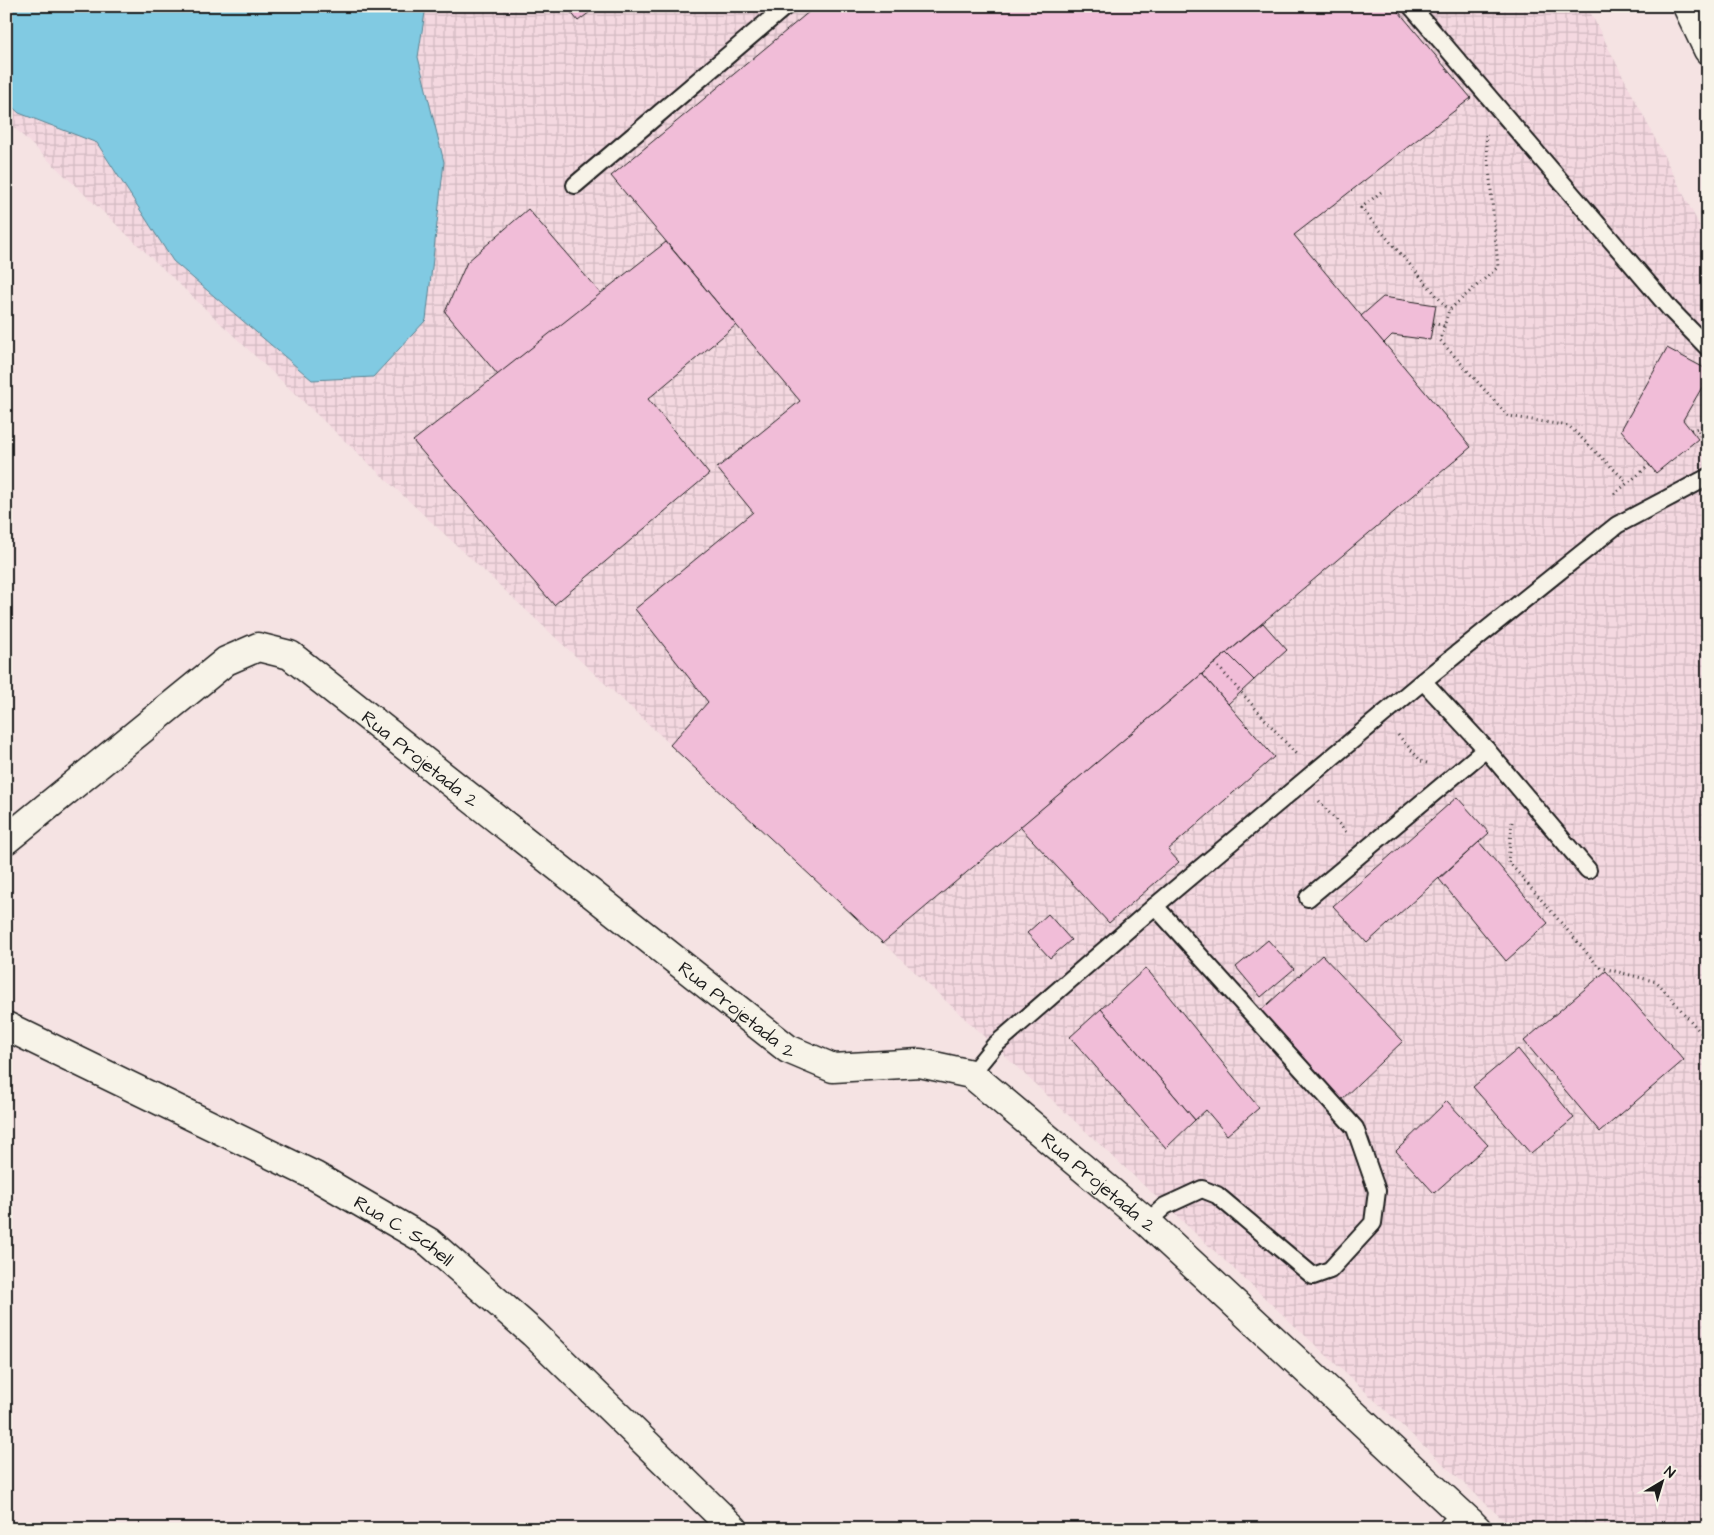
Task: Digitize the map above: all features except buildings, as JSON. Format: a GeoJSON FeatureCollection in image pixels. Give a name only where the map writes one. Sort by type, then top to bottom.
{"type":"FeatureCollection","features":[{"type":"Feature","properties":{"kind":"street"},"geometry":{"type":"LineString","coordinates":[[1687,6],[1708,50]]}},
{"type":"Feature","properties":{"kind":"street","name":"Rua Projetada 2"},"geometry":{"type":"LineString","coordinates":[[6,840],[226,661],[258,647],[290,655],[788,1049],[833,1068],[920,1063],[971,1074],[1148,1222],[1467,1526]]}},
{"type":"Feature","properties":{"kind":"street","name":"Rua C. Schell"},"geometry":{"type":"LineString","coordinates":[[6,1026],[315,1176],[428,1242],[533,1333],[734,1529]]}},
{"type":"Feature","properties":{"kind":"lane"},"geometry":{"type":"LineString","coordinates":[[575,185],[786,6]]}},
{"type":"Feature","properties":{"kind":"lane"},"geometry":{"type":"LineString","coordinates":[[1411,6],[1670,309],[1708,348]]}},
{"type":"Feature","properties":{"kind":"lane"},"geometry":{"type":"LineString","coordinates":[[971,1074],[994,1046],[1155,906],[1423,681],[1617,526],[1708,477]]}},
{"type":"Feature","properties":{"kind":"lane"},"geometry":{"type":"LineString","coordinates":[[1423,681],[1486,749],[1588,870]]}},
{"type":"Feature","properties":{"kind":"lane"},"geometry":{"type":"LineString","coordinates":[[1308,898],[1486,749]]}},
{"type":"Feature","properties":{"kind":"lane"},"geometry":{"type":"LineString","coordinates":[[1148,1222],[1166,1206],[1202,1190],[1217,1195],[1313,1276],[1330,1270],[1373,1223],[1377,1191],[1355,1128],[1155,906]]}},
{"type":"Feature","properties":{"kind":"path"},"geometry":{"type":"LineString","coordinates":[[1481,88],[1498,267],[1449,310],[1440,340],[1508,416],[1570,426],[1628,483]]}},
{"type":"Feature","properties":{"kind":"path"},"geometry":{"type":"LineString","coordinates":[[1381,192],[1361,208],[1449,310]]}},
{"type":"Feature","properties":{"kind":"path"},"geometry":{"type":"LineString","coordinates":[[1432,323],[1444,326]]}},
{"type":"Feature","properties":{"kind":"path"},"geometry":{"type":"LineString","coordinates":[[1691,430],[1698,428],[1708,460]]}},
{"type":"Feature","properties":{"kind":"path"},"geometry":{"type":"LineString","coordinates":[[1613,495],[1650,465]]}},
{"type":"Feature","properties":{"kind":"path"},"geometry":{"type":"LineString","coordinates":[[1215,663],[1296,755],[1321,804],[1363,851]]}},
{"type":"Feature","properties":{"kind":"path"},"geometry":{"type":"LineString","coordinates":[[1397,735],[1421,761],[1457,773]]}},
{"type":"Feature","properties":{"kind":"path"},"geometry":{"type":"LineString","coordinates":[[1296,755],[1304,748]]}},
{"type":"Feature","properties":{"kind":"path"},"geometry":{"type":"LineString","coordinates":[[1505,814],[1512,822],[1508,861],[1599,967],[1657,982],[1708,1041]]}},
{"type":"Feature","properties":{"kind":"shaded area"},"geometry":{"type":"Polygon","coordinates":[[[6,6],[1587,6],[1708,242],[1708,1529],[1513,1529],[366,461],[6,120],[6,6]]]}},
{"type":"Feature","properties":{"kind":"water"},"geometry":{"type":"Polygon","coordinates":[[[6,6],[426,6],[418,57],[444,162],[426,320],[373,377],[312,380],[173,261],[97,143],[19,113],[6,101],[6,6]]]}}]}
